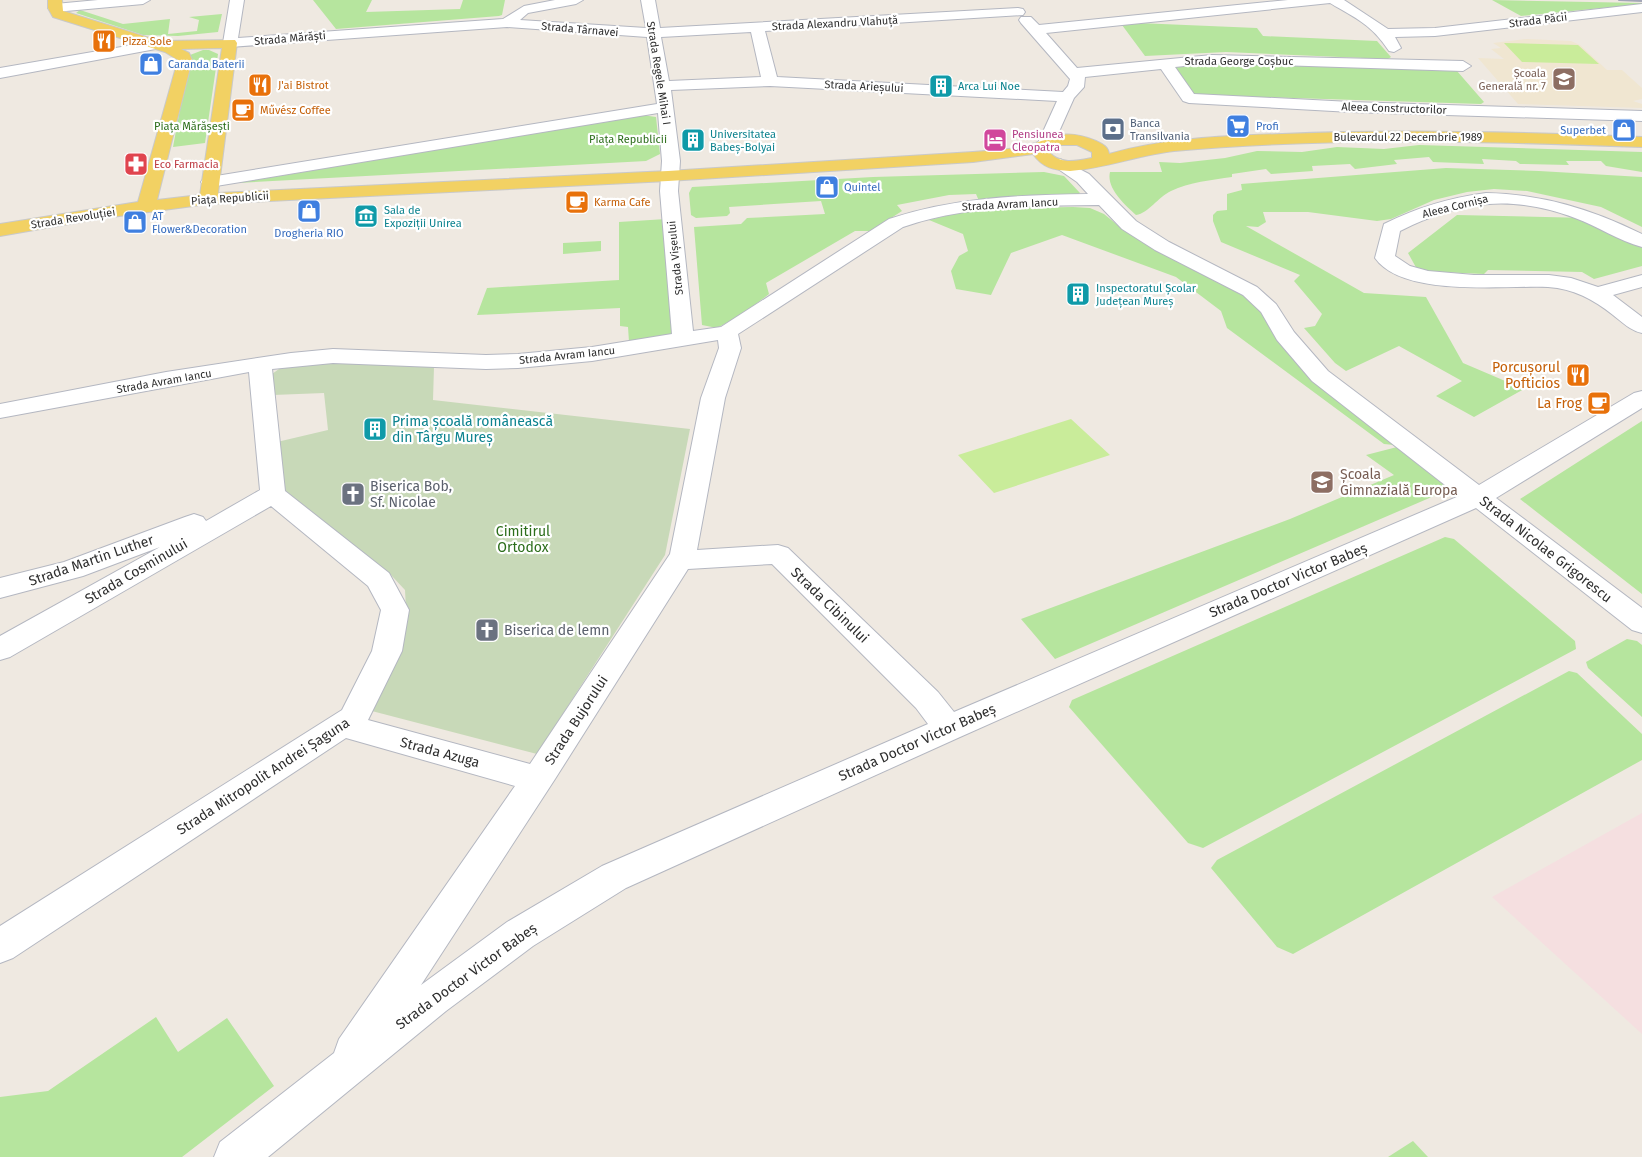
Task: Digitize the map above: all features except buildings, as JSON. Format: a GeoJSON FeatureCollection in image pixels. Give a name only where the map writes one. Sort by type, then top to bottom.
{"type":"FeatureCollection","features":[{"type":"Feature","properties":{"kind":"main road"},"geometry":{"type":"LineString","coordinates":[[55,4],[58,14],[170,49],[184,56],[185,60],[146,207]]}},
{"type":"Feature","properties":{"kind":"main road"},"geometry":{"type":"LineString","coordinates":[[209,190],[230,43]]}},
{"type":"Feature","properties":{"kind":"main road","name":"Strada Mărăști"},"geometry":{"type":"LineString","coordinates":[[156,45],[230,43]]}},
{"type":"Feature","properties":{"kind":"main road","name":"Bulevardul 22 Decembrie 1989"},"geometry":{"type":"LineString","coordinates":[[1058,164],[1080,166],[1136,152],[1175,146],[1267,138],[1398,135],[1642,142]]}},
{"type":"Feature","properties":{"kind":"main road","name":"Bulevardul 22 Decembrie 1989"},"geometry":{"type":"LineString","coordinates":[[1044,146],[1062,140],[1088,143],[1175,146]]}},
{"type":"Feature","properties":{"kind":"main road"},"geometry":{"type":"LineString","coordinates":[[1088,143],[1102,154],[1098,162]]}},
{"type":"Feature","properties":{"kind":"main road"},"geometry":{"type":"LineString","coordinates":[[1044,146],[1040,152],[1043,157],[1058,164]]}},
{"type":"Feature","properties":{"kind":"main road","name":"Piața Republicii"},"geometry":{"type":"LineString","coordinates":[[146,207],[209,190],[668,176],[973,157],[1017,152],[1044,146]]}},
{"type":"Feature","properties":{"kind":"main road","name":"Piața Republicii"},"geometry":{"type":"LineString","coordinates":[[973,157],[1058,164]]}},
{"type":"Feature","properties":{"kind":"main road","name":"Strada Revoluției"},"geometry":{"type":"LineString","coordinates":[[0,230],[146,207]]}},
{"type":"Feature","properties":{"kind":"street"},"geometry":{"type":"LineString","coordinates":[[55,4],[143,0]]}},
{"type":"Feature","properties":{"kind":"street"},"geometry":{"type":"LineString","coordinates":[[230,43],[237,0]]}},
{"type":"Feature","properties":{"kind":"street"},"geometry":{"type":"LineString","coordinates":[[507,23],[524,10],[576,0]]}},
{"type":"Feature","properties":{"kind":"street","name":"Strada Regele Mihai I"},"geometry":{"type":"LineString","coordinates":[[648,0],[652,33],[666,107],[671,162],[668,176]]}},
{"type":"Feature","properties":{"kind":"street"},"geometry":{"type":"LineString","coordinates":[[1034,30],[1327,0]]}},
{"type":"Feature","properties":{"kind":"street"},"geometry":{"type":"LineString","coordinates":[[1334,0],[1370,21],[1386,33],[1404,64]]}},
{"type":"Feature","properties":{"kind":"street"},"geometry":{"type":"LineString","coordinates":[[1018,6],[1034,30],[1078,78],[1076,87],[1067,97],[1044,146]]}},
{"type":"Feature","properties":{"kind":"street","name":"Strada Alexandru Vlahuță"},"geometry":{"type":"LineString","coordinates":[[652,33],[757,28],[1018,6]]}},
{"type":"Feature","properties":{"kind":"street","name":"Strada Păcii"},"geometry":{"type":"LineString","coordinates":[[1435,32],[1642,8]]}},
{"type":"Feature","properties":{"kind":"street","name":"Strada Mărăști"},"geometry":{"type":"LineString","coordinates":[[230,43],[458,25],[507,23]]}},
{"type":"Feature","properties":{"kind":"street","name":"Strada Târnavei"},"geometry":{"type":"LineString","coordinates":[[507,23],[652,33]]}},
{"type":"Feature","properties":{"kind":"street"},"geometry":{"type":"LineString","coordinates":[[757,28],[770,81]]}},
{"type":"Feature","properties":{"kind":"street"},"geometry":{"type":"LineString","coordinates":[[1386,33],[1435,32]]}},
{"type":"Feature","properties":{"kind":"street","name":"Strada George Coșbuc"},"geometry":{"type":"LineString","coordinates":[[1075,73],[1165,63],[1235,59],[1463,66],[1435,32]]}},
{"type":"Feature","properties":{"kind":"street","name":"Strada Mărăști"},"geometry":{"type":"LineString","coordinates":[[0,73],[156,45]]}},
{"type":"Feature","properties":{"kind":"street","name":"Aleea Constructorilor"},"geometry":{"type":"LineString","coordinates":[[1165,63],[1189,98],[1270,104],[1642,116]]}},
{"type":"Feature","properties":{"kind":"street","name":"Strada Arieșului"},"geometry":{"type":"LineString","coordinates":[[661,86],[770,81],[1067,97]]}},
{"type":"Feature","properties":{"kind":"street","name":"Piața Republicii"},"geometry":{"type":"LineString","coordinates":[[209,190],[666,107]]}},
{"type":"Feature","properties":{"kind":"street"},"geometry":{"type":"LineString","coordinates":[[1055,120],[1062,129],[1088,143]]}},
{"type":"Feature","properties":{"kind":"street"},"geometry":{"type":"LineString","coordinates":[[1098,162],[1096,177],[1102,199]]}},
{"type":"Feature","properties":{"kind":"street","name":"Strada Nicolae Grigorescu"},"geometry":{"type":"LineString","coordinates":[[1058,164],[1083,178],[1129,225],[1162,246],[1226,276],[1250,291],[1270,308],[1285,335],[1320,376],[1642,623]]}},
{"type":"Feature","properties":{"kind":"street","name":"Strada Vișeului"},"geometry":{"type":"LineString","coordinates":[[668,176],[683,339]]}},
{"type":"Feature","properties":{"kind":"street","name":"Aleea Cornișa"},"geometry":{"type":"LineString","coordinates":[[1642,241],[1599,220],[1555,205],[1516,197],[1477,198],[1409,217],[1391,228],[1385,258],[1396,268],[1412,274],[1453,280],[1552,281],[1572,284],[1595,294],[1642,327]]}},
{"type":"Feature","properties":{"kind":"street","name":"Strada Avram Iancu"},"geometry":{"type":"LineString","coordinates":[[0,411],[206,373],[333,356],[486,362],[592,354],[727,332],[896,224],[920,214],[991,202],[1102,199]]}},
{"type":"Feature","properties":{"kind":"street"},"geometry":{"type":"LineString","coordinates":[[1595,294],[1642,281]]}},
{"type":"Feature","properties":{"kind":"street","name":"Strada Bujorului"},"geometry":{"type":"LineString","coordinates":[[339,1074],[537,779],[683,555],[713,398],[730,348],[727,332]]}},
{"type":"Feature","properties":{"kind":"street"},"geometry":{"type":"LineString","coordinates":[[260,366],[269,495]]}},
{"type":"Feature","properties":{"kind":"street","name":"Strada Doctor Victor Babeș"},"geometry":{"type":"LineString","coordinates":[[235,1157],[433,998],[520,934],[614,877],[949,728],[1479,498],[1642,398]]}},
{"type":"Feature","properties":{"kind":"street","name":"Strada Martin Luther"},"geometry":{"type":"LineString","coordinates":[[0,588],[22,584],[75,567],[269,495]]}},
{"type":"Feature","properties":{"kind":"street","name":"Strada Cosminului"},"geometry":{"type":"LineString","coordinates":[[0,649],[269,495]]}},
{"type":"Feature","properties":{"kind":"street","name":"Strada Mitropolit Andrei Șaguna"},"geometry":{"type":"LineString","coordinates":[[0,946],[353,718],[387,651],[395,610],[380,580],[269,495]]}},
{"type":"Feature","properties":{"kind":"street","name":"Strada Cibinului"},"geometry":{"type":"LineString","coordinates":[[680,560],[778,554],[927,700],[949,728]]}},
{"type":"Feature","properties":{"kind":"street","name":"Strada Azuga"},"geometry":{"type":"LineString","coordinates":[[342,725],[537,779]]}},
{"type":"Feature","properties":{"kind":"shaded area","name":"Școala Generală nr. 7"},"geometry":{"type":"Polygon","coordinates":[[[1527,39],[1571,41],[1580,45],[1607,70],[1622,70],[1642,88],[1642,99],[1633,101],[1642,104],[1642,108],[1518,104],[1478,58],[1504,59],[1491,49],[1501,48],[1493,43],[1527,39]]]}},
{"type":"Feature","properties":{"kind":"shaded area"},"geometry":{"type":"Polygon","coordinates":[[[1642,813],[1642,1034],[1492,897],[1642,813]]]}},
{"type":"Feature","properties":{"kind":"green space"},"geometry":{"type":"Polygon","coordinates":[[[313,0],[372,0],[366,12],[460,9],[463,0],[505,0],[502,15],[499,16],[336,29],[313,0]]]}},
{"type":"Feature","properties":{"kind":"green space"},"geometry":{"type":"Polygon","coordinates":[[[1492,0],[1642,3],[1642,4],[1521,16],[1492,0]]]}},
{"type":"Feature","properties":{"kind":"green space"},"geometry":{"type":"Polygon","coordinates":[[[80,10],[123,24],[170,19],[168,34],[197,31],[199,20],[189,17],[222,14],[218,32],[178,36],[143,35],[76,13],[80,10]]]}},
{"type":"Feature","properties":{"kind":"green space"},"geometry":{"type":"Polygon","coordinates":[[[1138,23],[1257,28],[1263,36],[1377,41],[1391,57],[1388,59],[1226,52],[1145,56],[1122,25],[1138,23]]]}},
{"type":"Feature","properties":{"kind":"green space"},"geometry":{"type":"Polygon","coordinates":[[[1504,43],[1578,45],[1599,64],[1522,62],[1504,43]]]}},
{"type":"Feature","properties":{"kind":"green space","name":"Piața Mărășești"},"geometry":{"type":"Polygon","coordinates":[[[203,50],[209,50],[218,54],[205,143],[173,147],[190,55],[203,50]]]}},
{"type":"Feature","properties":{"kind":"green space"},"geometry":{"type":"Polygon","coordinates":[[[1225,62],[1449,69],[1457,71],[1484,102],[1481,104],[1196,95],[1189,93],[1174,67],[1180,64],[1225,62]]]}},
{"type":"Feature","properties":{"kind":"green space","name":"Piața Republicii"},"geometry":{"type":"Polygon","coordinates":[[[642,115],[656,117],[660,154],[646,161],[237,183],[642,115]]]}},
{"type":"Feature","properties":{"kind":"green space"},"geometry":{"type":"Polygon","coordinates":[[[1419,145],[1642,152],[1642,172],[1606,166],[1601,161],[1566,161],[1569,165],[1520,164],[1516,161],[1482,159],[1484,164],[1433,162],[1429,157],[1394,160],[1397,164],[1355,169],[1350,164],[1312,166],[1313,171],[1271,174],[1266,169],[1232,174],[1232,177],[1185,185],[1166,194],[1141,214],[1136,215],[1117,196],[1110,178],[1110,172],[1162,172],[1159,162],[1180,163],[1225,158],[1257,151],[1302,152],[1337,147],[1384,149],[1419,145]]]}},
{"type":"Feature","properties":{"kind":"green space"},"geometry":{"type":"Polygon","coordinates":[[[1446,168],[1642,177],[1642,227],[1601,207],[1527,191],[1494,189],[1467,192],[1434,200],[1391,219],[1377,221],[1308,212],[1263,212],[1266,222],[1258,227],[1246,226],[1364,293],[1426,297],[1463,363],[1524,389],[1474,417],[1436,396],[1462,381],[1399,346],[1346,371],[1335,363],[1304,328],[1315,326],[1322,314],[1294,281],[1300,275],[1221,242],[1213,221],[1213,215],[1217,211],[1227,210],[1227,194],[1242,190],[1241,184],[1446,168]]]}},
{"type":"Feature","properties":{"kind":"green space"},"geometry":{"type":"Polygon","coordinates":[[[1044,172],[1064,176],[1080,193],[1076,196],[979,201],[976,194],[949,195],[897,205],[902,211],[871,231],[855,231],[766,283],[769,294],[743,314],[717,328],[702,325],[694,227],[741,224],[747,218],[825,214],[821,201],[729,207],[730,213],[727,216],[696,218],[691,215],[689,193],[692,187],[873,177],[1044,172]]]}},
{"type":"Feature","properties":{"kind":"green space"},"geometry":{"type":"Polygon","coordinates":[[[1090,208],[1104,214],[1120,227],[1156,248],[1246,293],[1394,445],[1384,444],[1227,328],[1221,311],[1176,277],[1062,235],[1011,253],[991,295],[956,289],[951,271],[959,256],[968,251],[963,234],[929,220],[946,215],[982,210],[1090,208]]]}},
{"type":"Feature","properties":{"kind":"green space"},"geometry":{"type":"Polygon","coordinates":[[[1457,215],[1588,218],[1642,246],[1642,266],[1594,279],[1582,272],[1488,270],[1484,274],[1418,271],[1408,253],[1457,215]]]}},
{"type":"Feature","properties":{"kind":"green space"},"geometry":{"type":"Polygon","coordinates":[[[666,219],[674,328],[671,334],[629,342],[628,327],[620,326],[620,308],[477,315],[487,288],[619,280],[619,222],[666,219]]]}},
{"type":"Feature","properties":{"kind":"green space"},"geometry":{"type":"Polygon","coordinates":[[[601,241],[601,251],[563,254],[563,243],[601,241]]]}},
{"type":"Feature","properties":{"kind":"green space","name":"Cimitirul Ortodox"},"geometry":{"type":"Polygon","coordinates":[[[324,362],[434,367],[433,400],[690,429],[665,555],[537,754],[368,710],[406,609],[405,590],[390,574],[282,488],[277,442],[328,430],[324,393],[273,395],[272,374],[279,369],[324,362]]]}},
{"type":"Feature","properties":{"kind":"green space"},"geometry":{"type":"Polygon","coordinates":[[[1071,419],[1110,455],[994,493],[958,455],[1071,419]]]}},
{"type":"Feature","properties":{"kind":"green space"},"geometry":{"type":"Polygon","coordinates":[[[1642,421],[1642,594],[1520,499],[1642,421]]]}},
{"type":"Feature","properties":{"kind":"green space"},"geometry":{"type":"Polygon","coordinates":[[[1401,446],[1445,481],[1441,493],[1055,659],[1021,619],[1290,519],[1394,475],[1366,455],[1401,446]]]}},
{"type":"Feature","properties":{"kind":"green space"},"geometry":{"type":"Polygon","coordinates":[[[1445,537],[1454,539],[1575,641],[1576,649],[1203,848],[1188,843],[1069,707],[1072,700],[1445,537]]]}},
{"type":"Feature","properties":{"kind":"green space"},"geometry":{"type":"Polygon","coordinates":[[[1627,639],[1637,641],[1642,645],[1642,717],[1588,668],[1586,662],[1627,639]]]}},
{"type":"Feature","properties":{"kind":"green space"},"geometry":{"type":"Polygon","coordinates":[[[1569,671],[1577,673],[1642,734],[1642,760],[1293,954],[1277,947],[1211,868],[1217,860],[1569,671]]]}},
{"type":"Feature","properties":{"kind":"green space"},"geometry":{"type":"Polygon","coordinates":[[[156,1017],[178,1052],[227,1018],[274,1086],[182,1157],[0,1157],[0,1097],[48,1091],[156,1017]]]}},
{"type":"Feature","properties":{"kind":"green space"},"geometry":{"type":"Polygon","coordinates":[[[1413,1141],[1428,1157],[1388,1157],[1413,1141]]]}},
{"type":"Feature","properties":{"kind":"railway"},"geometry":{"type":"LineString","coordinates":[[1619,0],[1642,1]]}},
{"type":"Feature","properties":{"kind":"place","name":"Pizza Sole"},"geometry":{"type":"Point","coordinates":[104,41]}},
{"type":"Feature","properties":{"kind":"place","name":"Caranda Baterii"},"geometry":{"type":"Point","coordinates":[151,64]}},
{"type":"Feature","properties":{"kind":"place","name":"Școala Generală nr. 7"},"geometry":{"type":"Point","coordinates":[1564,79]}},
{"type":"Feature","properties":{"kind":"place","name":"J'ai Bistrot"},"geometry":{"type":"Point","coordinates":[260,85]}},
{"type":"Feature","properties":{"kind":"place","name":"Arca Lui Noe"},"geometry":{"type":"Point","coordinates":[941,86]}},
{"type":"Feature","properties":{"kind":"place","name":"Művész Coffee"},"geometry":{"type":"Point","coordinates":[243,110]}},
{"type":"Feature","properties":{"kind":"place","name":"Profi"},"geometry":{"type":"Point","coordinates":[1238,126]}},
{"type":"Feature","properties":{"kind":"place","name":"Banca Transilvania"},"geometry":{"type":"Point","coordinates":[1113,129]}},
{"type":"Feature","properties":{"kind":"place","name":"Superbet"},"geometry":{"type":"Point","coordinates":[1624,130]}},
{"type":"Feature","properties":{"kind":"place","name":"Universitatea Babeș-Bolyai"},"geometry":{"type":"Point","coordinates":[693,140]}},
{"type":"Feature","properties":{"kind":"place","name":"Pensiunea Cleopatra"},"geometry":{"type":"Point","coordinates":[995,140]}},
{"type":"Feature","properties":{"kind":"place","name":"Eco Farmacia"},"geometry":{"type":"Point","coordinates":[136,164]}},
{"type":"Feature","properties":{"kind":"place","name":"Quintel"},"geometry":{"type":"Point","coordinates":[827,187]}},
{"type":"Feature","properties":{"kind":"place","name":"Karma Cafe"},"geometry":{"type":"Point","coordinates":[577,202]}},
{"type":"Feature","properties":{"kind":"place","name":"Drogheria RIO"},"geometry":{"type":"Point","coordinates":[309,211]}},
{"type":"Feature","properties":{"kind":"place","name":"Sala de Expoziții Unirea"},"geometry":{"type":"Point","coordinates":[366,216]}},
{"type":"Feature","properties":{"kind":"place","name":"AT Flower&Decoration"},"geometry":{"type":"Point","coordinates":[135,222]}},
{"type":"Feature","properties":{"kind":"place","name":"Inspectoratul Școlar Județean Mureș"},"geometry":{"type":"Point","coordinates":[1078,294]}},
{"type":"Feature","properties":{"kind":"place","name":"Porcușorul Pofticios"},"geometry":{"type":"Point","coordinates":[1578,375]}},
{"type":"Feature","properties":{"kind":"place","name":"La Frog"},"geometry":{"type":"Point","coordinates":[1599,403]}},
{"type":"Feature","properties":{"kind":"place","name":"Prima școală românească din Târgu Mureș"},"geometry":{"type":"Point","coordinates":[375,429]}},
{"type":"Feature","properties":{"kind":"place","name":"Școala Gimnazială Europa"},"geometry":{"type":"Point","coordinates":[1322,482]}},
{"type":"Feature","properties":{"kind":"place","name":"Biserica Bob, Sf. Nicolae"},"geometry":{"type":"Point","coordinates":[353,494]}},
{"type":"Feature","properties":{"kind":"place","name":"Biserica de lemn"},"geometry":{"type":"Point","coordinates":[487,630]}}]}
